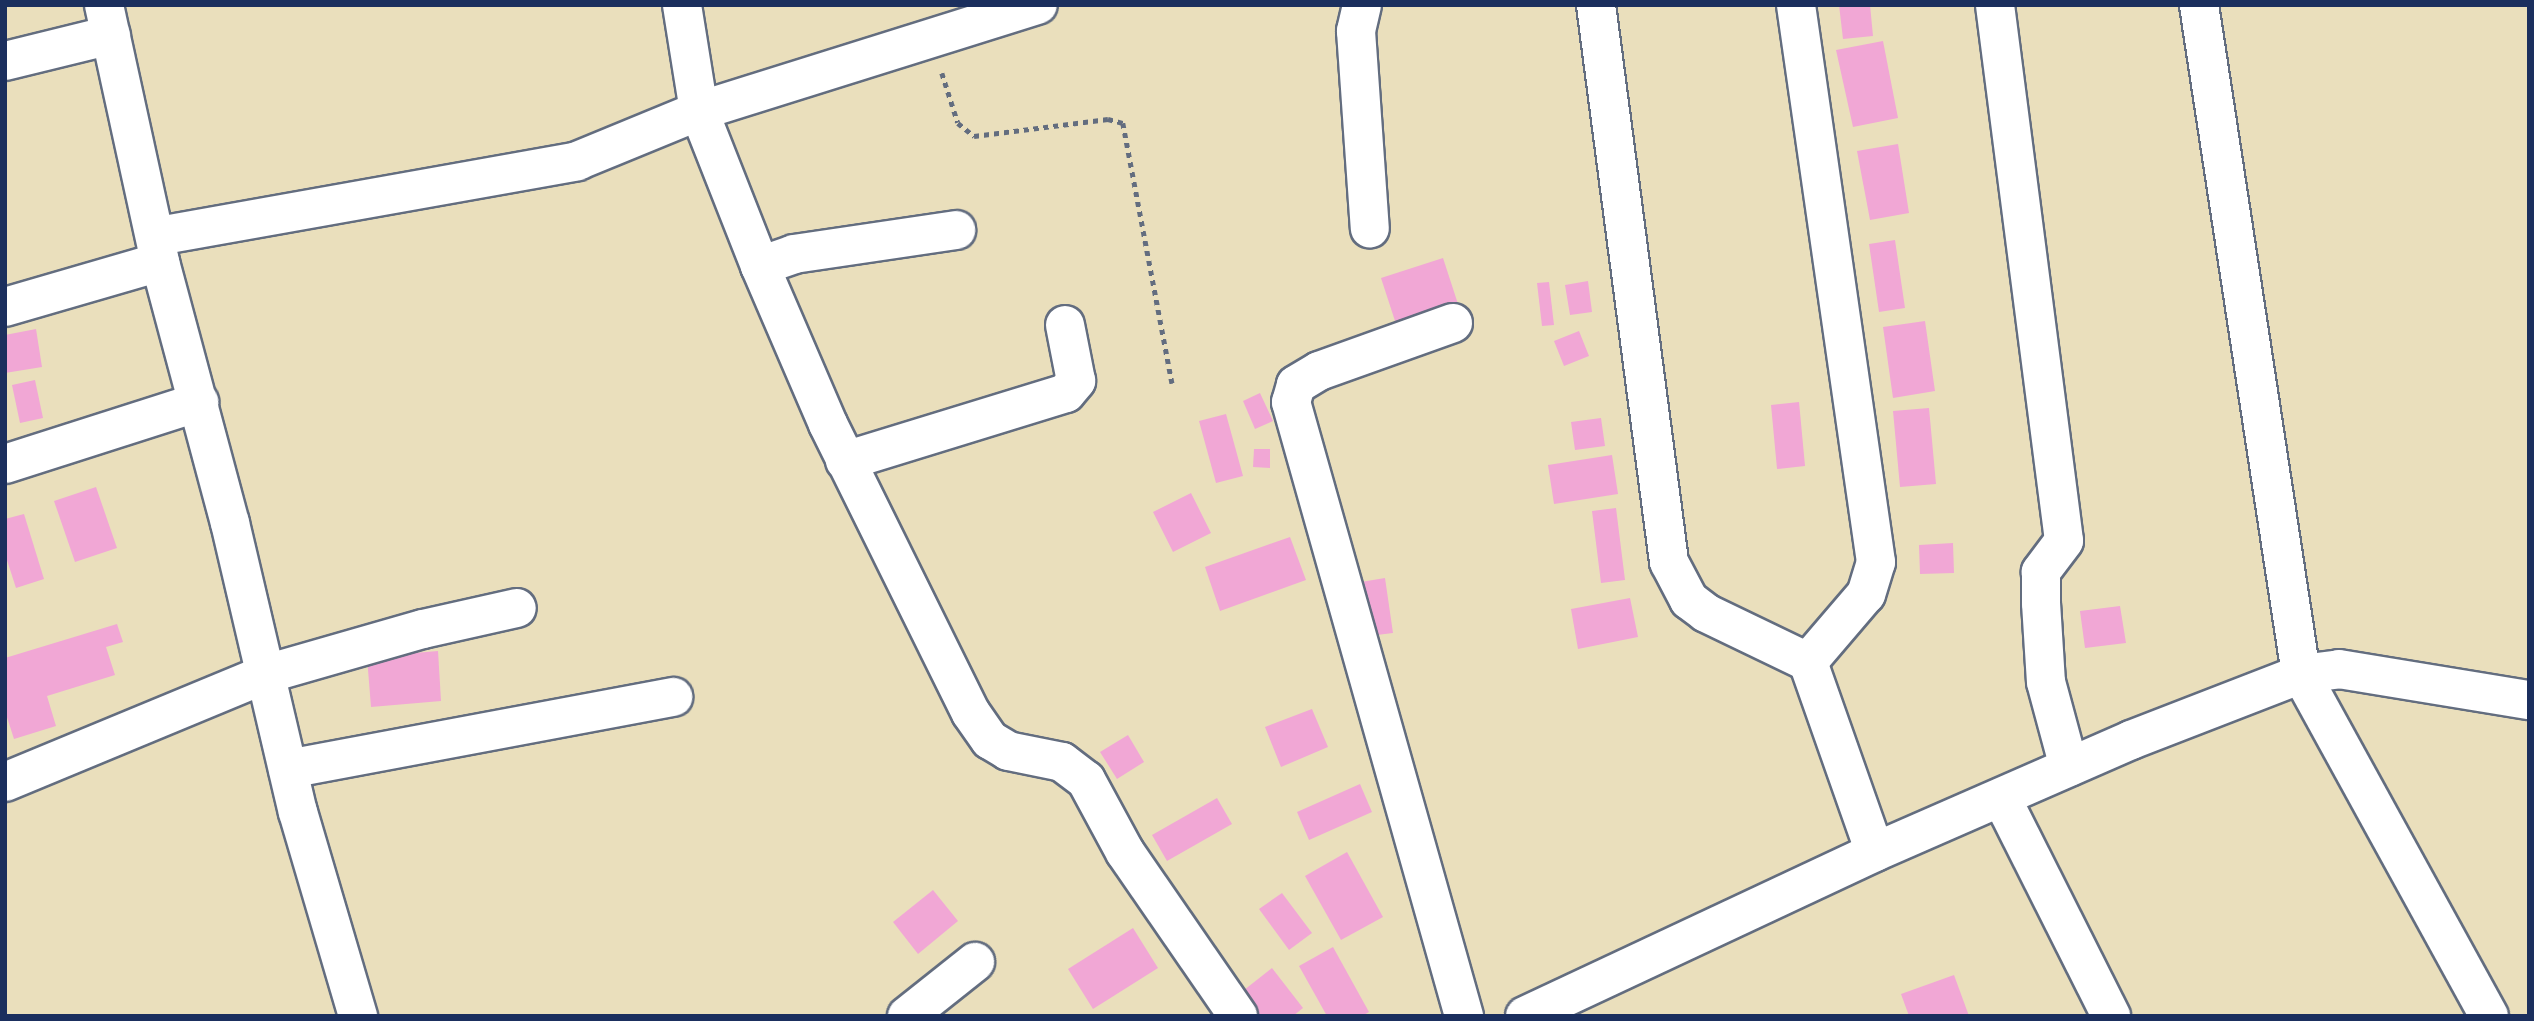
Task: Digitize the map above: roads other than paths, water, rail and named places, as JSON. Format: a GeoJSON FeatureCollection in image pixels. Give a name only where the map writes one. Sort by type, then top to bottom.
{"type":"FeatureCollection","features":[{"type":"Feature","properties":{"kind":"street"},"geometry":{"type":"LineString","coordinates":[[682,5],[699,111],[760,265],[845,461],[971,713],[990,740],[1008,751],[1062,762],[1086,780],[1125,852],[1238,1016]]}},
{"type":"Feature","properties":{"kind":"street"},"geometry":{"type":"LineString","coordinates":[[1362,5],[1356,31],[1370,229]]}},
{"type":"Feature","properties":{"kind":"street"},"geometry":{"type":"LineString","coordinates":[[1596,5],[1669,562],[1689,600],[1706,613],[1808,662],[1875,852]]}},
{"type":"Feature","properties":{"kind":"street"},"geometry":{"type":"LineString","coordinates":[[1796,5],[1876,562],[1866,594],[1808,662]]}},
{"type":"Feature","properties":{"kind":"street"},"geometry":{"type":"LineString","coordinates":[[1995,5],[2064,541],[2041,572],[2041,603],[2046,682],[2069,767]]}},
{"type":"Feature","properties":{"kind":"street"},"geometry":{"type":"LineString","coordinates":[[2199,5],[2301,674],[2489,1016]]}},
{"type":"Feature","properties":{"kind":"street"},"geometry":{"type":"LineString","coordinates":[[5,307],[159,249],[577,161],[699,111],[1041,6]]}},
{"type":"Feature","properties":{"kind":"street"},"geometry":{"type":"LineString","coordinates":[[5,61],[107,20],[159,249],[288,769],[358,1016]]}},
{"type":"Feature","properties":{"kind":"street"},"geometry":{"type":"LineString","coordinates":[[760,265],[794,254],[957,230]]}},
{"type":"Feature","properties":{"kind":"street"},"geometry":{"type":"LineString","coordinates":[[1452,323],[1319,371],[1296,385],[1291,402],[1465,1016]]}},
{"type":"Feature","properties":{"kind":"street"},"geometry":{"type":"LineString","coordinates":[[845,461],[1066,393],[1076,381],[1065,325]]}},
{"type":"Feature","properties":{"kind":"street"},"geometry":{"type":"LineString","coordinates":[[5,464],[199,402]]}},
{"type":"Feature","properties":{"kind":"street"},"geometry":{"type":"LineString","coordinates":[[5,782],[266,674],[423,629],[517,608]]}},
{"type":"Feature","properties":{"kind":"street"},"geometry":{"type":"LineString","coordinates":[[1525,1016],[1875,852],[2002,799],[2069,767],[2301,674],[2339,668],[2529,700]]}},
{"type":"Feature","properties":{"kind":"street"},"geometry":{"type":"LineString","coordinates":[[288,769],[673,697]]}},
{"type":"Feature","properties":{"kind":"street"},"geometry":{"type":"LineString","coordinates":[[2002,799],[2110,1016]]}},
{"type":"Feature","properties":{"kind":"street"},"geometry":{"type":"LineString","coordinates":[[907,1016],[975,962]]}}]}
